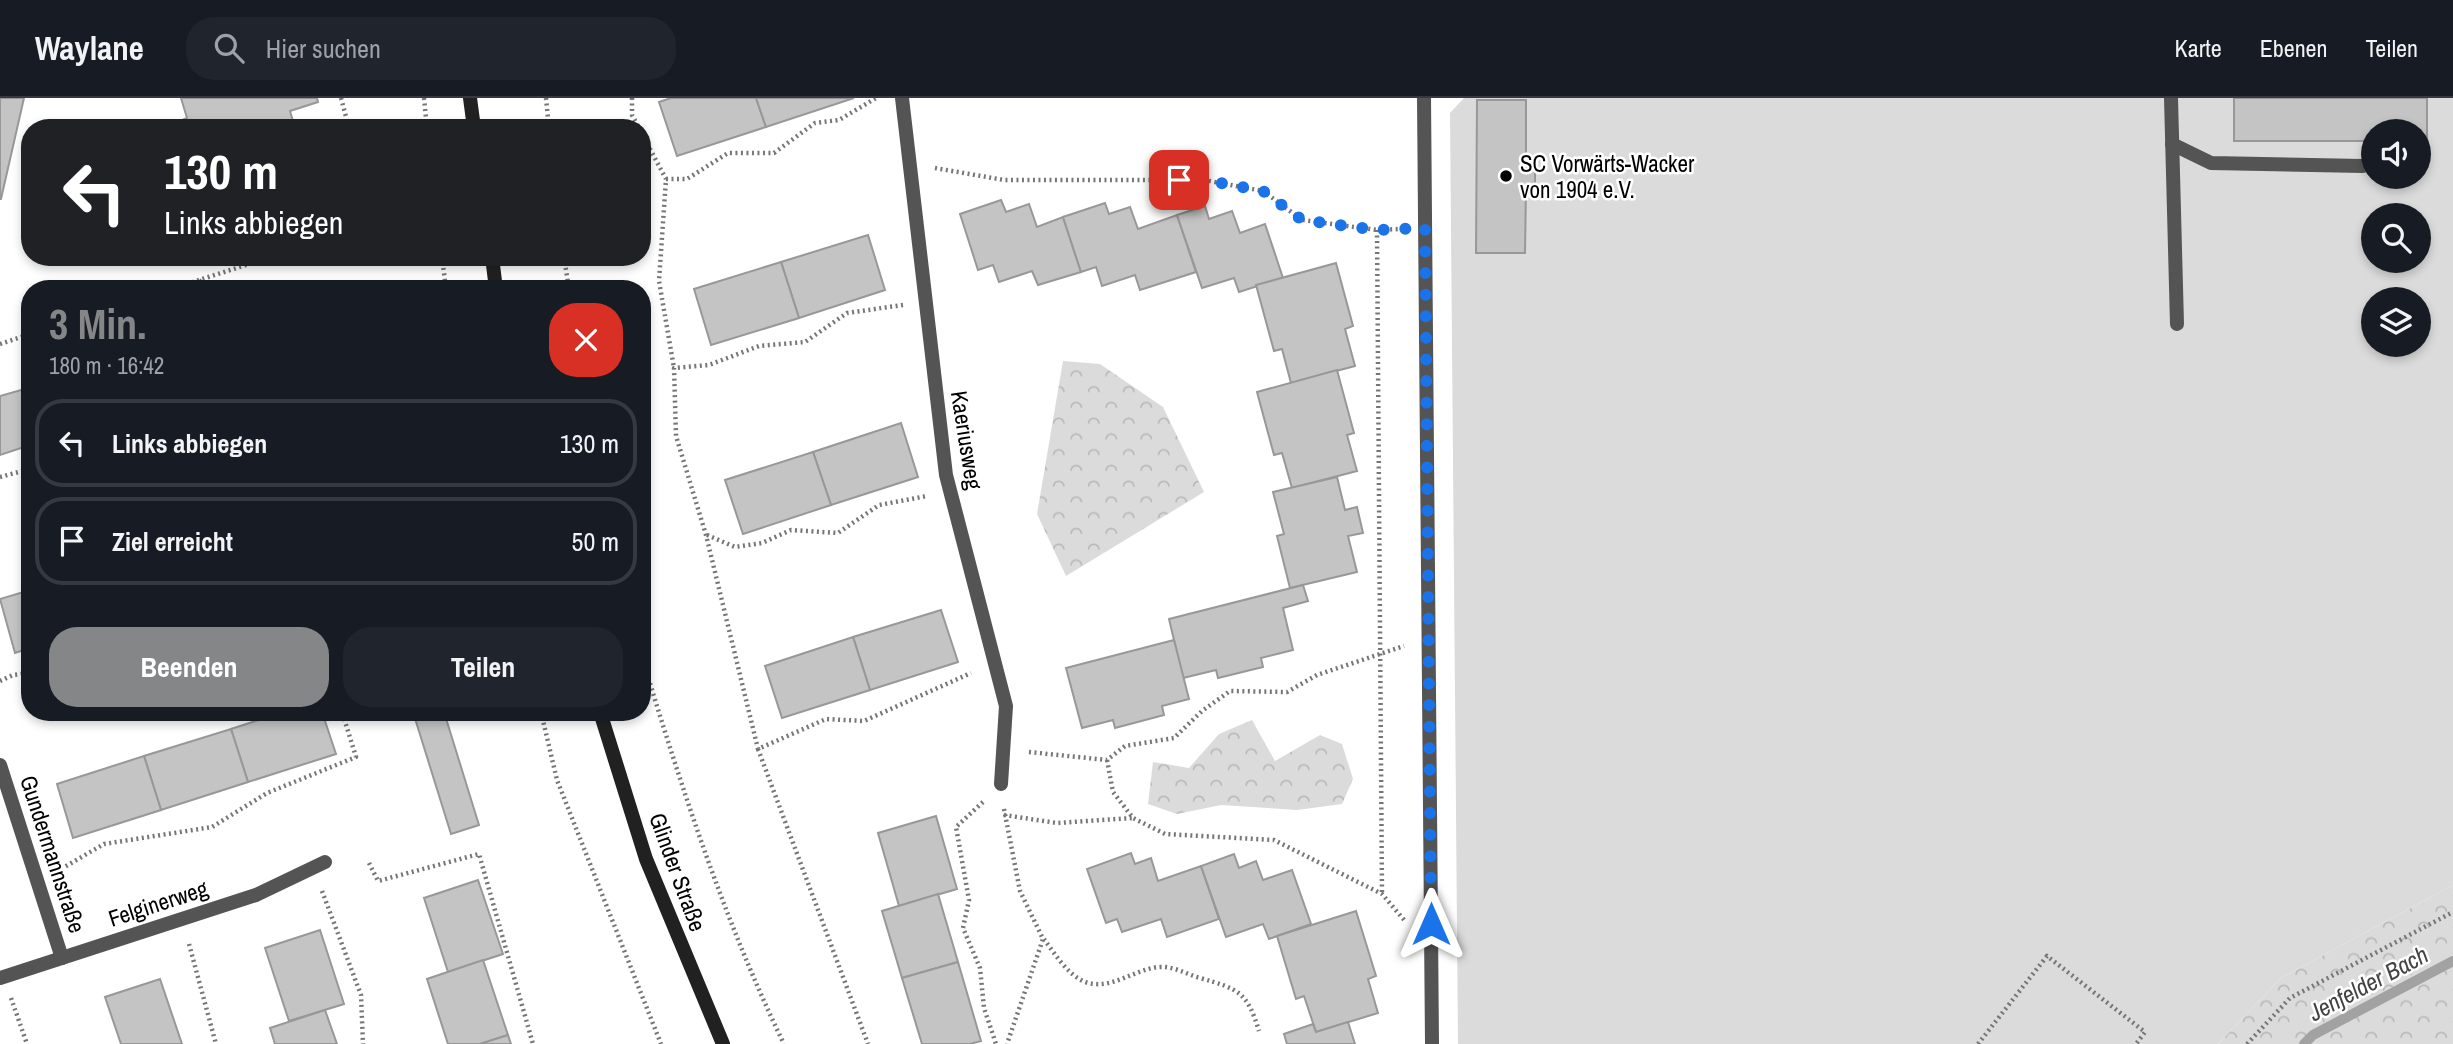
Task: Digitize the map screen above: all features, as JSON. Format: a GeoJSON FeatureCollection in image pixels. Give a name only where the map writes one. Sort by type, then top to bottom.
{"type":"FeatureCollection","features":[{"type":"Feature","properties":{"kind":"main road"},"geometry":{"type":"LineString","coordinates":[[470,98],[473,119]]}},
{"type":"Feature","properties":{"kind":"main road","name":"Glinder Straße"},"geometry":{"type":"LineString","coordinates":[[603,721],[646,859],[723,1044]]}},
{"type":"Feature","properties":{"kind":"street","name":"Kaeriusweg"},"geometry":{"type":"LineString","coordinates":[[902,98],[925,302],[951,492],[1006,706],[1001,784]]}},
{"type":"Feature","properties":{"kind":"street"},"geometry":{"type":"LineString","coordinates":[[1424,98],[1432,1044]]}},
{"type":"Feature","properties":{"kind":"street"},"geometry":{"type":"LineString","coordinates":[[2171,98],[2177,324]]}},
{"type":"Feature","properties":{"kind":"street"},"geometry":{"type":"LineString","coordinates":[[2172,144],[2210,163],[2361,166]]}},
{"type":"Feature","properties":{"kind":"street","name":"Gundermannstraße"},"geometry":{"type":"LineString","coordinates":[[0,765],[62,958]]}},
{"type":"Feature","properties":{"kind":"street","name":"Felginerweg"},"geometry":{"type":"LineString","coordinates":[[2,977],[256,895],[319,865]]}},
{"type":"Feature","properties":{"kind":"path"},"geometry":{"type":"LineString","coordinates":[[341,98],[347,119]]}},
{"type":"Feature","properties":{"kind":"path"},"geometry":{"type":"LineString","coordinates":[[424,98],[426,119]]}},
{"type":"Feature","properties":{"kind":"path"},"geometry":{"type":"LineString","coordinates":[[546,98],[548,119]]}},
{"type":"Feature","properties":{"kind":"path"},"geometry":{"type":"LineString","coordinates":[[632,98],[634,119]]}},
{"type":"Feature","properties":{"kind":"path"},"geometry":{"type":"LineString","coordinates":[[666,179],[687,179],[728,153],[774,153],[815,123],[839,120],[877,98]]}},
{"type":"Feature","properties":{"kind":"path"},"geometry":{"type":"LineString","coordinates":[[651,151],[666,179],[659,281],[674,368],[676,436],[706,535],[758,749],[868,1044]]}},
{"type":"Feature","properties":{"kind":"path"},"geometry":{"type":"LineString","coordinates":[[910,164],[1004,180],[1204,180],[1263,191],[1302,220],[1377,230],[1425,228]]}},
{"type":"Feature","properties":{"kind":"path"},"geometry":{"type":"LineString","coordinates":[[1377,230],[1382,894]]}},
{"type":"Feature","properties":{"kind":"path"},"geometry":{"type":"LineString","coordinates":[[198,280],[242,266]]}},
{"type":"Feature","properties":{"kind":"path"},"geometry":{"type":"LineString","coordinates":[[674,368],[709,365],[759,346],[805,342],[847,313],[925,302]]}},
{"type":"Feature","properties":{"kind":"path"},"geometry":{"type":"LineString","coordinates":[[0,344],[21,337]]}},
{"type":"Feature","properties":{"kind":"path"},"geometry":{"type":"LineString","coordinates":[[0,477],[21,471]]}},
{"type":"Feature","properties":{"kind":"path"},"geometry":{"type":"LineString","coordinates":[[706,535],[735,547],[762,544],[792,530],[838,533],[879,505],[951,492]]}},
{"type":"Feature","properties":{"kind":"path"},"geometry":{"type":"LineString","coordinates":[[1003,749],[1107,760],[1125,746],[1174,738],[1202,710],[1230,691],[1287,692],[1317,675],[1429,637]]}},
{"type":"Feature","properties":{"kind":"path"},"geometry":{"type":"LineString","coordinates":[[758,749],[826,719],[864,721],[994,662]]}},
{"type":"Feature","properties":{"kind":"path"},"geometry":{"type":"LineString","coordinates":[[0,681],[21,674]]}},
{"type":"Feature","properties":{"kind":"path"},"geometry":{"type":"LineString","coordinates":[[651,687],[714,877],[784,1044]]}},
{"type":"Feature","properties":{"kind":"path"},"geometry":{"type":"LineString","coordinates":[[38,882],[104,844],[212,827],[267,793],[356,757],[345,721]]}},
{"type":"Feature","properties":{"kind":"path"},"geometry":{"type":"LineString","coordinates":[[543,721],[557,780],[661,1044]]}},
{"type":"Feature","properties":{"kind":"path"},"geometry":{"type":"LineString","coordinates":[[1107,760],[1113,792],[1133,818],[1165,834],[1274,840],[1382,894],[1431,950]]}},
{"type":"Feature","properties":{"kind":"path"},"geometry":{"type":"LineString","coordinates":[[1001,784],[1004,815],[1020,891],[1043,939],[1062,964],[1084,982],[1108,984],[1157,967],[1177,969],[1219,981],[1236,989],[1252,1006],[1259,1031]]}},
{"type":"Feature","properties":{"kind":"path"},"geometry":{"type":"LineString","coordinates":[[996,1044],[984,1008],[979,968],[962,928],[969,900],[956,827],[1001,784]]}},
{"type":"Feature","properties":{"kind":"path"},"geometry":{"type":"LineString","coordinates":[[1004,815],[1057,823],[1133,818]]}},
{"type":"Feature","properties":{"kind":"path"},"geometry":{"type":"LineString","coordinates":[[369,863],[378,881],[478,854],[533,1044]]}},
{"type":"Feature","properties":{"kind":"path"},"geometry":{"type":"LineString","coordinates":[[319,865],[361,995],[363,1044]]}},
{"type":"Feature","properties":{"kind":"path"},"geometry":{"type":"LineString","coordinates":[[2247,1044],[2290,998],[2453,912]]}},
{"type":"Feature","properties":{"kind":"path"},"geometry":{"type":"LineString","coordinates":[[182,919],[216,1044]]}},
{"type":"Feature","properties":{"kind":"path"},"geometry":{"type":"LineString","coordinates":[[1007,1044],[1043,939]]}},
{"type":"Feature","properties":{"kind":"path"},"geometry":{"type":"LineString","coordinates":[[1978,1044],[2047,956],[2145,1032],[2136,1044]]}},
{"type":"Feature","properties":{"kind":"path"},"geometry":{"type":"LineString","coordinates":[[2,977],[27,1044]]}},
{"type":"Feature","properties":{"kind":"green space"},"geometry":{"type":"Polygon","coordinates":[[[1464,98],[2453,98],[2453,885],[2281,978],[2218,1044],[1458,1044],[1450,113],[1464,98]]]}},
{"type":"Feature","properties":{"kind":"green space"},"geometry":{"type":"Polygon","coordinates":[[[1063,361],[1100,364],[1163,407],[1204,492],[1066,576],[1037,514],[1063,361]]]}},
{"type":"Feature","properties":{"kind":"green space"},"geometry":{"type":"Polygon","coordinates":[[[1252,720],[1275,761],[1320,735],[1342,744],[1353,779],[1342,804],[1297,810],[1221,805],[1177,814],[1148,804],[1153,762],[1189,768],[1219,734],[1252,720]]]}},
{"type":"Feature","properties":{"kind":"green space"},"geometry":{"type":"Polygon","coordinates":[[[2453,885],[2453,1044],[2218,1044],[2281,978],[2453,885]]]}},
{"type":"Feature","properties":{"kind":"building"},"geometry":{"type":"Polygon","coordinates":[[[0,98],[24,98],[1,199],[0,199],[0,98]]]}},
{"type":"Feature","properties":{"kind":"building"},"geometry":{"type":"Polygon","coordinates":[[[181,98],[317,98],[318,102],[290,111],[292,119],[185,119],[187,118],[181,98]]]}},
{"type":"Feature","properties":{"kind":"building"},"geometry":{"type":"Polygon","coordinates":[[[671,98],[756,98],[766,127],[677,156],[659,102],[671,98]]]}},
{"type":"Feature","properties":{"kind":"building"},"geometry":{"type":"Polygon","coordinates":[[[756,98],[854,98],[766,127],[756,98]]]}},
{"type":"Feature","properties":{"kind":"building"},"geometry":{"type":"Polygon","coordinates":[[[2234,98],[2427,98],[2427,119],[2361,119],[2361,141],[2234,141],[2234,98]]]}},
{"type":"Feature","properties":{"kind":"building","name":"SC Vorwärts-Wacker von 1904 e.V."},"geometry":{"type":"Polygon","coordinates":[[[1477,100],[1526,100],[1526,167],[1535,167],[1535,186],[1526,186],[1525,253],[1476,253],[1477,100]]]}},
{"type":"Feature","properties":{"kind":"building"},"geometry":{"type":"Polygon","coordinates":[[[1001,200],[1006,212],[1029,204],[1037,227],[1063,217],[1081,272],[1038,285],[1032,271],[999,282],[993,265],[978,270],[960,214],[1001,200]]]}},
{"type":"Feature","properties":{"kind":"building"},"geometry":{"type":"Polygon","coordinates":[[[1105,203],[1109,214],[1130,207],[1138,229],[1177,215],[1196,272],[1140,290],[1135,275],[1102,286],[1096,267],[1081,272],[1063,217],[1105,203]]]}},
{"type":"Feature","properties":{"kind":"building"},"geometry":{"type":"Polygon","coordinates":[[[1205,206],[1209,219],[1232,211],[1240,233],[1265,224],[1283,278],[1239,292],[1234,278],[1202,288],[1177,215],[1205,206]]]}},
{"type":"Feature","properties":{"kind":"building"},"geometry":{"type":"Polygon","coordinates":[[[868,235],[885,290],[799,318],[781,262],[868,235]]]}},
{"type":"Feature","properties":{"kind":"building"},"geometry":{"type":"Polygon","coordinates":[[[781,262],[799,318],[711,345],[694,289],[781,262]]]}},
{"type":"Feature","properties":{"kind":"building"},"geometry":{"type":"Polygon","coordinates":[[[1336,263],[1353,326],[1345,329],[1355,366],[1291,383],[1282,349],[1274,351],[1256,285],[1336,263]]]}},
{"type":"Feature","properties":{"kind":"building"},"geometry":{"type":"Polygon","coordinates":[[[1337,370],[1354,433],[1347,435],[1357,471],[1292,488],[1282,453],[1274,455],[1257,392],[1337,370]]]}},
{"type":"Feature","properties":{"kind":"building"},"geometry":{"type":"Polygon","coordinates":[[[21,390],[21,448],[0,455],[0,396],[21,390]]]}},
{"type":"Feature","properties":{"kind":"building"},"geometry":{"type":"Polygon","coordinates":[[[901,423],[918,477],[831,505],[813,452],[901,423]]]}},
{"type":"Feature","properties":{"kind":"building"},"geometry":{"type":"Polygon","coordinates":[[[813,452],[831,505],[743,534],[725,480],[813,452]]]}},
{"type":"Feature","properties":{"kind":"building"},"geometry":{"type":"Polygon","coordinates":[[[1337,477],[1345,510],[1357,507],[1363,533],[1348,536],[1357,572],[1290,588],[1277,536],[1284,534],[1273,492],[1337,477]]]}},
{"type":"Feature","properties":{"kind":"building"},"geometry":{"type":"Polygon","coordinates":[[[1303,585],[1308,601],[1283,608],[1293,650],[1261,658],[1263,667],[1218,678],[1216,670],[1183,678],[1169,619],[1303,585]]]}},
{"type":"Feature","properties":{"kind":"building"},"geometry":{"type":"Polygon","coordinates":[[[21,593],[21,651],[15,653],[0,599],[21,593]]]}},
{"type":"Feature","properties":{"kind":"building"},"geometry":{"type":"Polygon","coordinates":[[[941,610],[958,662],[870,690],[853,637],[941,610]]]}},
{"type":"Feature","properties":{"kind":"building"},"geometry":{"type":"Polygon","coordinates":[[[853,637],[870,690],[782,718],[765,666],[853,637]]]}},
{"type":"Feature","properties":{"kind":"building"},"geometry":{"type":"Polygon","coordinates":[[[1174,640],[1189,699],[1162,706],[1164,715],[1115,728],[1113,720],[1082,728],[1066,668],[1174,640]]]}},
{"type":"Feature","properties":{"kind":"building"},"geometry":{"type":"Polygon","coordinates":[[[255,721],[325,721],[336,754],[248,782],[231,729],[255,721]]]}},
{"type":"Feature","properties":{"kind":"building"},"geometry":{"type":"Polygon","coordinates":[[[416,721],[447,721],[479,825],[451,834],[416,721]]]}},
{"type":"Feature","properties":{"kind":"building"},"geometry":{"type":"Polygon","coordinates":[[[231,729],[248,782],[161,810],[144,756],[231,729]]]}},
{"type":"Feature","properties":{"kind":"building"},"geometry":{"type":"Polygon","coordinates":[[[144,756],[161,810],[73,838],[57,784],[144,756]]]}},
{"type":"Feature","properties":{"kind":"building"},"geometry":{"type":"Polygon","coordinates":[[[936,816],[957,889],[899,906],[878,833],[936,816]]]}},
{"type":"Feature","properties":{"kind":"building"},"geometry":{"type":"Polygon","coordinates":[[[1131,853],[1135,864],[1151,858],[1158,881],[1201,866],[1219,919],[1167,937],[1161,919],[1122,932],[1117,919],[1106,923],[1087,869],[1131,853]]]}},
{"type":"Feature","properties":{"kind":"building"},"geometry":{"type":"Polygon","coordinates":[[[1234,854],[1239,868],[1256,861],[1263,880],[1292,870],[1311,924],[1269,939],[1263,924],[1226,937],[1201,866],[1234,854]]]}},
{"type":"Feature","properties":{"kind":"building"},"geometry":{"type":"Polygon","coordinates":[[[478,880],[503,954],[448,972],[424,898],[478,880]]]}},
{"type":"Feature","properties":{"kind":"building"},"geometry":{"type":"Polygon","coordinates":[[[938,894],[958,962],[902,978],[882,911],[938,894]]]}},
{"type":"Feature","properties":{"kind":"building"},"geometry":{"type":"Polygon","coordinates":[[[1356,911],[1376,976],[1368,979],[1378,1013],[1316,1032],[1304,996],[1296,999],[1277,936],[1356,911]]]}},
{"type":"Feature","properties":{"kind":"building"},"geometry":{"type":"Polygon","coordinates":[[[320,930],[344,1004],[289,1021],[265,948],[320,930]]]}},
{"type":"Feature","properties":{"kind":"building"},"geometry":{"type":"Polygon","coordinates":[[[483,960],[508,1035],[480,1044],[448,1044],[427,979],[483,960]]]}},
{"type":"Feature","properties":{"kind":"building"},"geometry":{"type":"Polygon","coordinates":[[[958,962],[981,1041],[970,1044],[922,1044],[902,978],[958,962]]]}},
{"type":"Feature","properties":{"kind":"building"},"geometry":{"type":"Polygon","coordinates":[[[160,979],[182,1044],[121,1044],[105,997],[160,979]]]}},
{"type":"Feature","properties":{"kind":"building"},"geometry":{"type":"Polygon","coordinates":[[[325,1010],[337,1044],[275,1044],[270,1028],[325,1010]]]}},
{"type":"Feature","properties":{"kind":"building"},"geometry":{"type":"Polygon","coordinates":[[[1348,1022],[1355,1044],[1287,1044],[1284,1034],[1313,1024],[1316,1032],[1348,1022]]]}},
{"type":"Feature","properties":{"kind":"building"},"geometry":{"type":"Polygon","coordinates":[[[508,1035],[511,1044],[480,1044],[508,1035]]]}},
{"type":"Feature","properties":{"kind":"waterway","name":"Jenfelder Bach"},"geometry":{"type":"LineString","coordinates":[[2304,1044],[2313,1035],[2453,961]]}},
{"type":"Feature","properties":{"kind":"place","name":"SC Vorwärts-Wacker von 1904 e.V."},"geometry":{"type":"Point","coordinates":[1506,176]}},
{"type":"Feature","properties":{"kind":"route"},"geometry":{"type":"LineString","coordinates":[[1179,180],[1204,180],[1263,191],[1302,220],[1377,230],[1425,228],[1431,924]]}}]}
